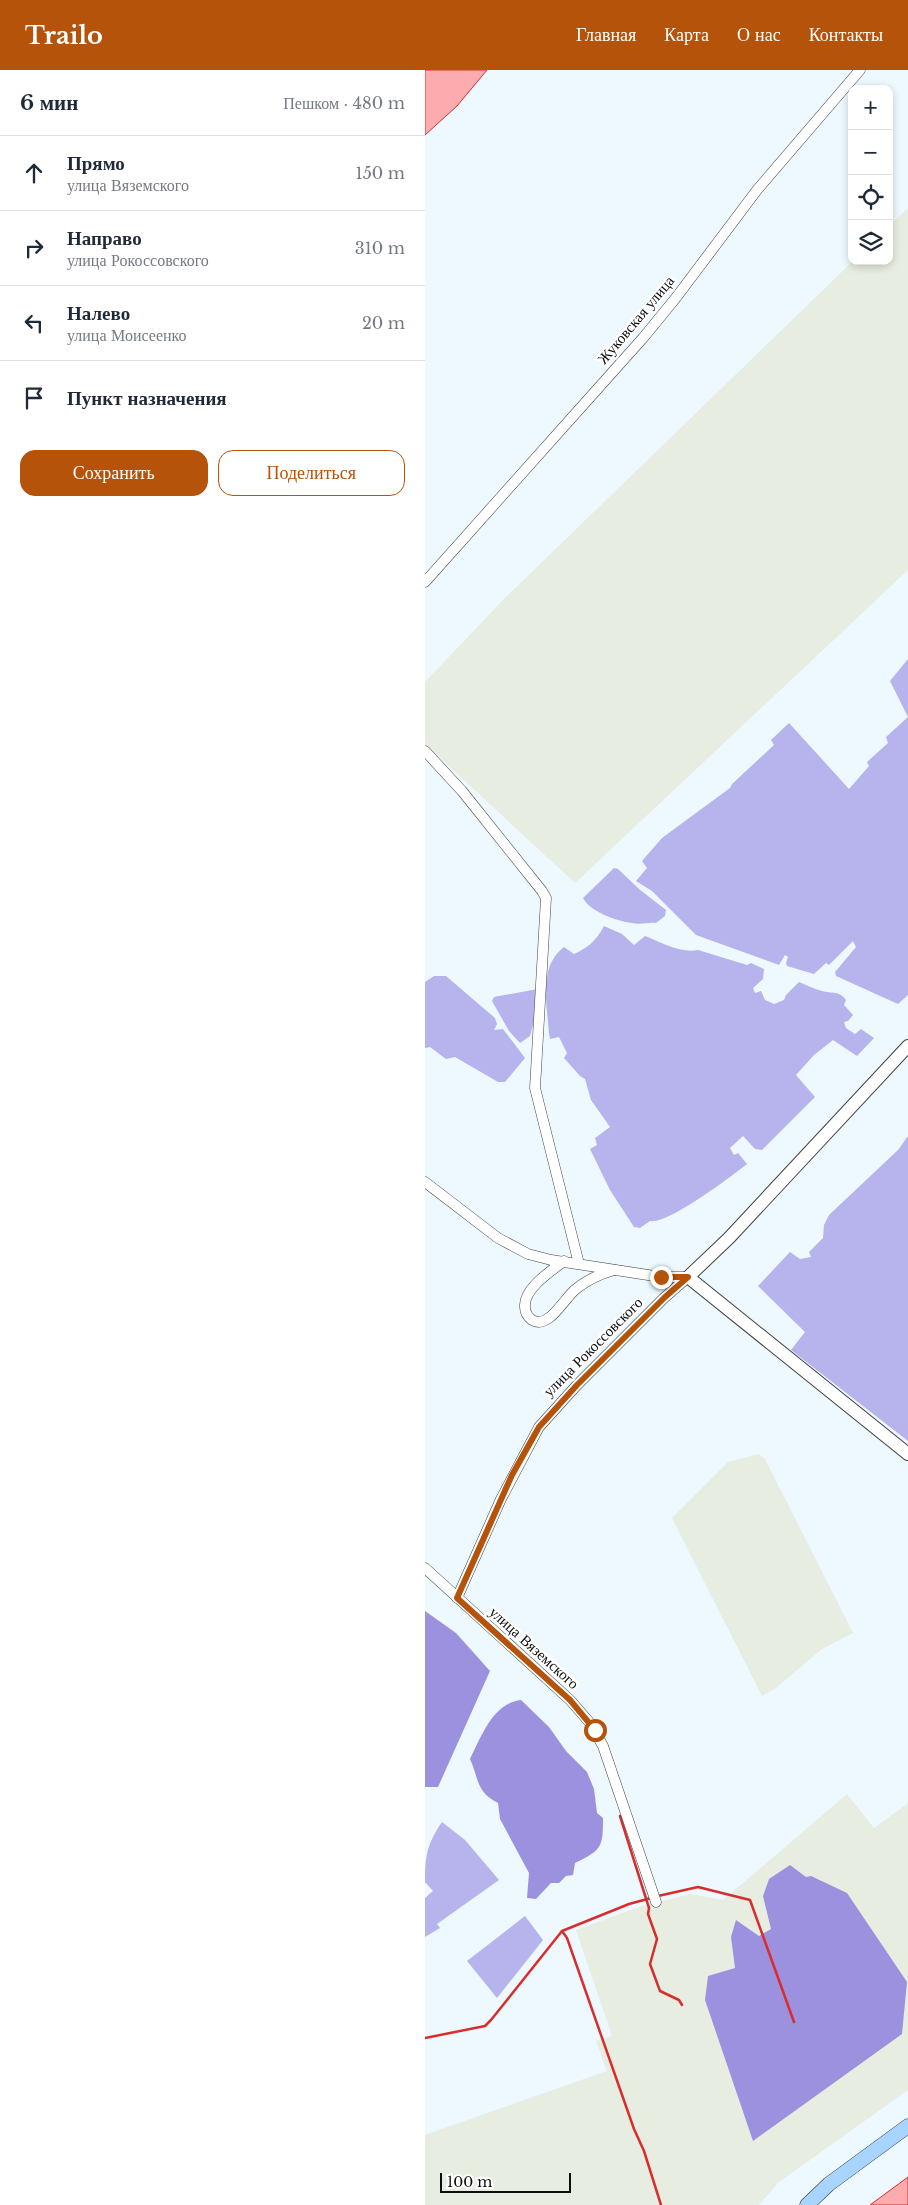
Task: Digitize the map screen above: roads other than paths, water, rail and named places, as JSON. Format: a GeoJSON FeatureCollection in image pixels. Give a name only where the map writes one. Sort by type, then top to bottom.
{"type":"FeatureCollection","features":[{"type":"Feature","properties":{"kind":"main road"},"geometry":{"type":"LineString","coordinates":[[807,2205],[829,2184],[908,2126]]}},
{"type":"Feature","properties":{"kind":"street","name":"Жуковская улица"},"geometry":{"type":"LineString","coordinates":[[425,582],[643,338],[675,299],[757,190],[860,70]]}},
{"type":"Feature","properties":{"kind":"street"},"geometry":{"type":"LineString","coordinates":[[425,752],[471,802],[546,898],[535,1088],[579,1264]]}},
{"type":"Feature","properties":{"kind":"street","name":"улица Рокоссовского"},"geometry":{"type":"LineString","coordinates":[[457,1598],[508,1483],[539,1427],[644,1318],[729,1238],[908,1046]]}},
{"type":"Feature","properties":{"kind":"street"},"geometry":{"type":"LineString","coordinates":[[425,1182],[505,1243],[528,1254],[563,1262],[668,1278],[688,1277],[908,1454]]}},
{"type":"Feature","properties":{"kind":"street"},"geometry":{"type":"LineString","coordinates":[[563,1262],[528,1294],[525,1309],[532,1320],[540,1322],[549,1320],[577,1288],[591,1279],[615,1270]]}},
{"type":"Feature","properties":{"kind":"street","name":"улица Вяземского"},"geometry":{"type":"LineString","coordinates":[[425,1568],[570,1700],[590,1723],[607,1756],[656,1902]]}},
{"type":"Feature","properties":{"kind":"waterway"},"geometry":{"type":"LineString","coordinates":[[620,1816],[657,1939],[650,1964],[660,1991],[679,2000],[682,2005]]}},
{"type":"Feature","properties":{"kind":"waterway"},"geometry":{"type":"LineString","coordinates":[[658,1896],[698,1887],[750,1900],[794,2022]]}},
{"type":"Feature","properties":{"kind":"waterway"},"geometry":{"type":"LineString","coordinates":[[425,2038],[485,2026],[562,1931],[629,1904],[651,1898]]}},
{"type":"Feature","properties":{"kind":"waterway"},"geometry":{"type":"LineString","coordinates":[[562,1931],[567,1938],[634,2129],[644,2151],[661,2205]]}}]}
